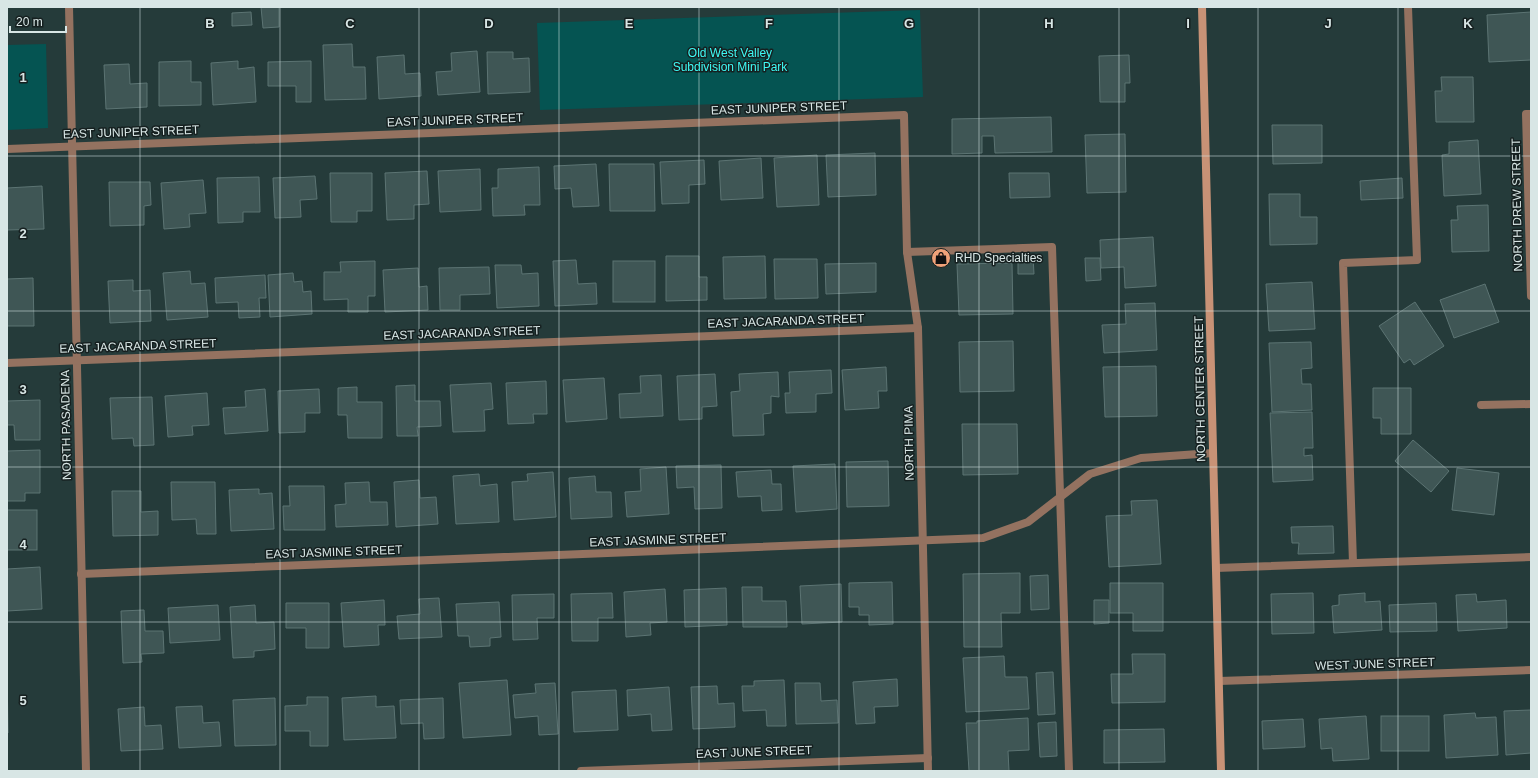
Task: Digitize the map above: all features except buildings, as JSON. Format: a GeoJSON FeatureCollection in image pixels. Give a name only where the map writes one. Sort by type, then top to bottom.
{"type":"FeatureCollection","features":[{"type":"Feature","properties":{"kind":"street","name":"NORTH PASADENA"},"geometry":{"type":"LineString","coordinates":[[69,7],[86,771]]}},
{"type":"Feature","properties":{"kind":"street","name":"NORTH CENTER STREET"},"geometry":{"type":"LineString","coordinates":[[1202,7],[1221,771]]}},
{"type":"Feature","properties":{"kind":"street"},"geometry":{"type":"LineString","coordinates":[[1353,563],[1343,263],[1417,260],[1408,7]]}},
{"type":"Feature","properties":{"kind":"street","name":"NORTH DREW STREET"},"geometry":{"type":"LineString","coordinates":[[1529,114],[1531,296]]}},
{"type":"Feature","properties":{"kind":"street","name":"EAST JUNIPER STREET"},"geometry":{"type":"LineString","coordinates":[[7,149],[904,115]]}},
{"type":"Feature","properties":{"kind":"street","name":"NORTH PIMA"},"geometry":{"type":"LineString","coordinates":[[904,115],[907,252],[918,328],[928,771]]}},
{"type":"Feature","properties":{"kind":"street"},"geometry":{"type":"LineString","coordinates":[[907,252],[1052,247],[1069,771]]}},
{"type":"Feature","properties":{"kind":"street","name":"EAST JACARANDA STREET"},"geometry":{"type":"LineString","coordinates":[[7,363],[918,328]]}},
{"type":"Feature","properties":{"kind":"street"},"geometry":{"type":"LineString","coordinates":[[1481,405],[1531,404]]}},
{"type":"Feature","properties":{"kind":"street","name":"EAST JASMINE STREET"},"geometry":{"type":"LineString","coordinates":[[81,574],[923,542],[983,538],[1028,522],[1090,474],[1141,458],[1214,453]]}},
{"type":"Feature","properties":{"kind":"street"},"geometry":{"type":"LineString","coordinates":[[1216,568],[1531,557]]}},
{"type":"Feature","properties":{"kind":"street","name":"WEST JUNE STREET"},"geometry":{"type":"LineString","coordinates":[[1219,681],[1531,670]]}},
{"type":"Feature","properties":{"kind":"street","name":"EAST JUNE STREET"},"geometry":{"type":"LineString","coordinates":[[581,771],[928,758]]}},
{"type":"Feature","properties":{"kind":"green space","name":"Old West Valley Subdivision Mini Park"},"geometry":{"type":"Polygon","coordinates":[[[920,10],[923,97],[540,110],[537,23],[920,10]]]}},
{"type":"Feature","properties":{"kind":"green space"},"geometry":{"type":"Polygon","coordinates":[[[46,44],[48,128],[7,130],[7,45],[46,44]]]}},
{"type":"Feature","properties":{"kind":"place","name":"RHD Specialties"},"geometry":{"type":"Point","coordinates":[941,258]}}]}
